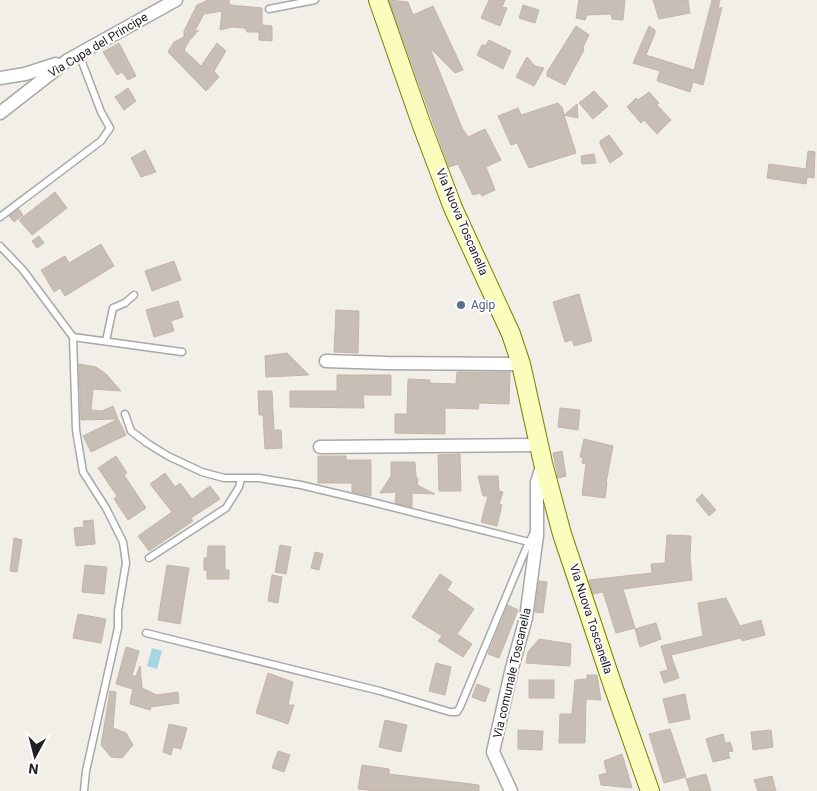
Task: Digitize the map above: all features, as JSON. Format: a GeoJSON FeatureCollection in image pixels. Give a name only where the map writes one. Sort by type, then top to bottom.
{"type":"FeatureCollection","features":[{"type":"Feature","properties":{"kind":"main road","name":"Via Nuova Toscanella"},"geometry":{"type":"LineString","coordinates":[[378,0],[453,208],[511,334],[521,364],[543,463],[562,534],[650,791]]}},
{"type":"Feature","properties":{"kind":"street","name":"Via Cupa del Principe"},"geometry":{"type":"LineString","coordinates":[[0,112],[68,60],[176,0]]}},
{"type":"Feature","properties":{"kind":"street"},"geometry":{"type":"LineString","coordinates":[[0,78],[26,74],[68,60]]}},
{"type":"Feature","properties":{"kind":"street"},"geometry":{"type":"LineString","coordinates":[[26,74],[30,81],[30,88]]}},
{"type":"Feature","properties":{"kind":"street"},"geometry":{"type":"LineString","coordinates":[[326,361],[387,364],[521,364]]}},
{"type":"Feature","properties":{"kind":"street"},"geometry":{"type":"LineString","coordinates":[[320,447],[539,445]]}},
{"type":"Feature","properties":{"kind":"street","name":"Via comunale Toscanella"},"geometry":{"type":"LineString","coordinates":[[511,791],[493,752],[497,728],[526,618],[537,525],[537,482],[543,463]]}},
{"type":"Feature","properties":{"kind":"lane"},"geometry":{"type":"LineString","coordinates":[[269,10],[315,0]]}},
{"type":"Feature","properties":{"kind":"lane"},"geometry":{"type":"LineString","coordinates":[[0,217],[101,141],[110,128],[101,112],[79,54]]}},
{"type":"Feature","properties":{"kind":"lane"},"geometry":{"type":"LineString","coordinates":[[0,246],[23,270],[73,337],[76,430],[83,472],[106,508],[123,542],[126,563],[118,611],[118,628],[86,771],[84,791]]}},
{"type":"Feature","properties":{"kind":"lane"},"geometry":{"type":"LineString","coordinates":[[106,341],[113,308],[125,303],[134,296]]}},
{"type":"Feature","properties":{"kind":"lane"},"geometry":{"type":"LineString","coordinates":[[73,337],[182,352]]}},
{"type":"Feature","properties":{"kind":"lane"},"geometry":{"type":"LineString","coordinates":[[126,414],[131,431],[168,456],[202,472],[224,478],[259,478],[301,485],[529,542]]}},
{"type":"Feature","properties":{"kind":"lane"},"geometry":{"type":"LineString","coordinates":[[149,558],[226,508],[239,487],[241,479]]}},
{"type":"Feature","properties":{"kind":"lane"},"geometry":{"type":"LineString","coordinates":[[146,633],[380,691],[450,712],[456,712],[460,707],[537,525]]}},
{"type":"Feature","properties":{"kind":"water"},"geometry":{"type":"Polygon","coordinates":[[[152,648],[162,651],[157,669],[147,666],[152,648]]]}},
{"type":"Feature","properties":{"kind":"building"},"geometry":{"type":"Polygon","coordinates":[[[208,0],[229,0],[230,5],[262,8],[262,25],[272,26],[272,41],[259,40],[259,32],[247,32],[245,28],[232,27],[220,30],[222,11],[204,14],[194,32],[199,30],[184,50],[201,66],[217,43],[226,51],[214,71],[219,77],[206,91],[168,52],[174,42],[184,37],[184,31],[197,5],[208,0]]]}},
{"type":"Feature","properties":{"kind":"building"},"geometry":{"type":"Polygon","coordinates":[[[389,0],[408,2],[413,15],[433,6],[463,70],[455,73],[430,48],[462,128],[468,137],[485,129],[501,160],[486,167],[495,190],[482,196],[480,193],[473,195],[458,164],[449,167],[389,0]]]}},
{"type":"Feature","properties":{"kind":"building"},"geometry":{"type":"Polygon","coordinates":[[[489,0],[505,0],[502,7],[507,8],[500,26],[481,18],[489,0]]]}},
{"type":"Feature","properties":{"kind":"building"},"geometry":{"type":"Polygon","coordinates":[[[579,0],[625,0],[623,20],[612,19],[611,14],[587,15],[585,20],[576,18],[579,0]]]}},
{"type":"Feature","properties":{"kind":"building"},"geometry":{"type":"Polygon","coordinates":[[[653,0],[688,0],[690,13],[659,19],[653,0]]]}},
{"type":"Feature","properties":{"kind":"building"},"geometry":{"type":"Polygon","coordinates":[[[712,0],[720,0],[718,9],[722,7],[703,85],[693,82],[690,92],[657,81],[660,71],[633,63],[649,26],[655,30],[655,33],[646,55],[694,70],[712,0]]]}},
{"type":"Feature","properties":{"kind":"building"},"geometry":{"type":"Polygon","coordinates":[[[523,5],[539,10],[535,23],[519,18],[523,5]]]}},
{"type":"Feature","properties":{"kind":"building"},"geometry":{"type":"Polygon","coordinates":[[[576,26],[589,35],[583,47],[584,50],[565,85],[547,76],[547,72],[576,26]]]}},
{"type":"Feature","properties":{"kind":"building"},"geometry":{"type":"Polygon","coordinates":[[[489,40],[511,51],[503,69],[477,55],[482,45],[486,45],[489,40]]]}},
{"type":"Feature","properties":{"kind":"building"},"geometry":{"type":"Polygon","coordinates":[[[119,43],[136,76],[128,80],[122,72],[117,75],[103,52],[119,43]]]}},
{"type":"Feature","properties":{"kind":"building"},"geometry":{"type":"Polygon","coordinates":[[[527,57],[535,66],[544,68],[534,86],[516,77],[527,57]]]}},
{"type":"Feature","properties":{"kind":"building"},"geometry":{"type":"Polygon","coordinates":[[[128,88],[136,101],[124,110],[115,97],[128,88]]]}},
{"type":"Feature","properties":{"kind":"building"},"geometry":{"type":"Polygon","coordinates":[[[594,91],[608,106],[593,119],[579,103],[594,91]]]}},
{"type":"Feature","properties":{"kind":"building"},"geometry":{"type":"Polygon","coordinates":[[[649,92],[659,103],[657,105],[671,120],[657,134],[644,120],[641,123],[627,107],[636,98],[638,100],[649,92]]]}},
{"type":"Feature","properties":{"kind":"building"},"geometry":{"type":"Polygon","coordinates":[[[558,103],[562,107],[576,153],[529,168],[517,143],[511,145],[498,116],[518,108],[521,115],[558,103]]]}},
{"type":"Feature","properties":{"kind":"building"},"geometry":{"type":"Polygon","coordinates":[[[577,104],[578,118],[564,115],[577,104]]]}},
{"type":"Feature","properties":{"kind":"building"},"geometry":{"type":"Polygon","coordinates":[[[609,135],[623,154],[610,163],[600,144],[600,141],[609,135]]]}},
{"type":"Feature","properties":{"kind":"building"},"geometry":{"type":"Polygon","coordinates":[[[145,150],[156,172],[141,177],[131,158],[145,150]]]}},
{"type":"Feature","properties":{"kind":"building"},"geometry":{"type":"Polygon","coordinates":[[[808,151],[815,152],[814,178],[807,177],[806,184],[767,178],[769,164],[806,169],[808,151]]]}},
{"type":"Feature","properties":{"kind":"building"},"geometry":{"type":"Polygon","coordinates":[[[594,154],[596,163],[582,164],[581,156],[594,154]]]}},
{"type":"Feature","properties":{"kind":"building"},"geometry":{"type":"Polygon","coordinates":[[[55,192],[67,208],[32,235],[19,220],[55,192]]]}},
{"type":"Feature","properties":{"kind":"building"},"geometry":{"type":"Polygon","coordinates":[[[19,209],[23,215],[14,222],[9,216],[19,209]]]}},
{"type":"Feature","properties":{"kind":"building"},"geometry":{"type":"Polygon","coordinates":[[[39,236],[44,243],[37,248],[32,241],[39,236]]]}},
{"type":"Feature","properties":{"kind":"building"},"geometry":{"type":"Polygon","coordinates":[[[101,244],[114,266],[65,296],[60,288],[54,292],[41,270],[65,256],[69,263],[101,244]]]}},
{"type":"Feature","properties":{"kind":"building"},"geometry":{"type":"Polygon","coordinates":[[[174,261],[181,280],[152,291],[145,271],[174,261]]]}},
{"type":"Feature","properties":{"kind":"building"},"geometry":{"type":"Polygon","coordinates":[[[579,294],[592,341],[574,346],[572,340],[565,342],[553,302],[579,294]]]}},
{"type":"Feature","properties":{"kind":"building"},"geometry":{"type":"Polygon","coordinates":[[[178,301],[183,317],[171,321],[174,331],[154,337],[146,310],[178,301]]]}},
{"type":"Feature","properties":{"kind":"building"},"geometry":{"type":"Polygon","coordinates":[[[336,310],[359,311],[358,353],[334,352],[336,310]]]}},
{"type":"Feature","properties":{"kind":"building"},"geometry":{"type":"Polygon","coordinates":[[[287,353],[309,375],[266,377],[265,356],[287,353]]]}},
{"type":"Feature","properties":{"kind":"building"},"geometry":{"type":"Polygon","coordinates":[[[79,364],[96,367],[106,374],[121,391],[93,389],[91,410],[102,411],[113,406],[118,419],[81,420],[79,364]]]}},
{"type":"Feature","properties":{"kind":"building"},"geometry":{"type":"Polygon","coordinates":[[[457,372],[510,372],[509,404],[479,403],[478,409],[445,408],[445,434],[395,433],[395,414],[407,414],[408,379],[430,380],[430,383],[456,384],[457,372]]]}},
{"type":"Feature","properties":{"kind":"building"},"geometry":{"type":"Polygon","coordinates":[[[337,375],[391,375],[391,395],[363,395],[364,408],[290,407],[290,391],[337,391],[337,375]]]}},
{"type":"Feature","properties":{"kind":"building"},"geometry":{"type":"Polygon","coordinates":[[[258,391],[272,391],[274,430],[281,430],[282,448],[265,449],[263,415],[259,415],[258,391]]]}},
{"type":"Feature","properties":{"kind":"building"},"geometry":{"type":"Polygon","coordinates":[[[560,408],[580,410],[578,430],[558,427],[560,408]]]}},
{"type":"Feature","properties":{"kind":"building"},"geometry":{"type":"Polygon","coordinates":[[[118,419],[126,435],[91,452],[83,436],[118,419]]]}},
{"type":"Feature","properties":{"kind":"building"},"geometry":{"type":"Polygon","coordinates":[[[584,439],[613,446],[605,498],[582,495],[586,464],[582,463],[583,458],[580,457],[584,439]]]}},
{"type":"Feature","properties":{"kind":"building"},"geometry":{"type":"Polygon","coordinates":[[[562,451],[566,476],[558,478],[553,453],[562,451]]]}},
{"type":"Feature","properties":{"kind":"building"},"geometry":{"type":"Polygon","coordinates":[[[460,454],[461,491],[439,491],[438,455],[460,454]]]}},
{"type":"Feature","properties":{"kind":"building"},"geometry":{"type":"Polygon","coordinates":[[[116,456],[127,473],[124,475],[146,508],[128,520],[114,499],[117,496],[98,468],[116,456]]]}},
{"type":"Feature","properties":{"kind":"building"},"geometry":{"type":"Polygon","coordinates":[[[318,456],[346,456],[346,460],[371,460],[371,496],[352,492],[352,483],[318,483],[318,456]]]}},
{"type":"Feature","properties":{"kind":"building"},"geometry":{"type":"Polygon","coordinates":[[[391,462],[415,462],[416,477],[418,479],[417,485],[435,494],[412,493],[412,507],[395,503],[396,492],[380,493],[391,476],[391,462]]]}},
{"type":"Feature","properties":{"kind":"building"},"geometry":{"type":"Polygon","coordinates":[[[165,473],[175,487],[180,483],[192,499],[210,486],[220,499],[191,518],[193,521],[149,551],[138,536],[172,512],[150,484],[165,473]]]}},
{"type":"Feature","properties":{"kind":"building"},"geometry":{"type":"Polygon","coordinates":[[[478,476],[498,476],[499,491],[503,492],[499,504],[502,505],[497,526],[481,522],[488,496],[483,496],[478,476]]]}},
{"type":"Feature","properties":{"kind":"building"},"geometry":{"type":"Polygon","coordinates":[[[702,494],[716,510],[709,516],[696,500],[702,494]]]}},
{"type":"Feature","properties":{"kind":"building"},"geometry":{"type":"Polygon","coordinates":[[[93,520],[95,544],[76,546],[74,528],[84,527],[83,521],[93,520]]]}},
{"type":"Feature","properties":{"kind":"building"},"geometry":{"type":"Polygon","coordinates":[[[667,535],[691,536],[692,580],[623,589],[635,628],[616,633],[603,592],[593,594],[589,580],[652,573],[651,564],[665,563],[667,535]]]}},
{"type":"Feature","properties":{"kind":"building"},"geometry":{"type":"Polygon","coordinates":[[[14,538],[22,540],[17,572],[10,571],[14,538]]]}},
{"type":"Feature","properties":{"kind":"building"},"geometry":{"type":"Polygon","coordinates":[[[280,545],[291,547],[286,574],[275,572],[280,545]]]}},
{"type":"Feature","properties":{"kind":"building"},"geometry":{"type":"Polygon","coordinates":[[[208,546],[225,546],[225,570],[229,570],[229,579],[207,579],[207,570],[204,570],[204,558],[207,558],[208,546]]]}},
{"type":"Feature","properties":{"kind":"building"},"geometry":{"type":"Polygon","coordinates":[[[315,552],[323,554],[319,570],[311,568],[315,552]]]}},
{"type":"Feature","properties":{"kind":"building"},"geometry":{"type":"Polygon","coordinates":[[[85,565],[107,567],[104,594],[82,592],[85,565]]]}},
{"type":"Feature","properties":{"kind":"building"},"geometry":{"type":"Polygon","coordinates":[[[167,565],[189,568],[180,624],[158,620],[167,565]]]}},
{"type":"Feature","properties":{"kind":"building"},"geometry":{"type":"Polygon","coordinates":[[[440,574],[452,582],[447,590],[474,609],[457,634],[472,644],[463,657],[438,641],[442,636],[412,617],[440,574]]]}},
{"type":"Feature","properties":{"kind":"building"},"geometry":{"type":"Polygon","coordinates":[[[272,575],[282,577],[278,603],[268,601],[272,575]]]}},
{"type":"Feature","properties":{"kind":"building"},"geometry":{"type":"Polygon","coordinates":[[[539,581],[547,582],[543,613],[535,612],[539,581]]]}},
{"type":"Feature","properties":{"kind":"building"},"geometry":{"type":"Polygon","coordinates":[[[726,598],[740,626],[761,620],[765,635],[742,641],[741,638],[671,655],[679,678],[664,683],[660,672],[668,670],[661,646],[703,636],[698,603],[726,598]]]}},
{"type":"Feature","properties":{"kind":"building"},"geometry":{"type":"Polygon","coordinates":[[[508,605],[518,610],[499,658],[488,654],[508,605]]]}},
{"type":"Feature","properties":{"kind":"building"},"geometry":{"type":"Polygon","coordinates":[[[78,614],[106,619],[101,643],[73,638],[78,614]]]}},
{"type":"Feature","properties":{"kind":"building"},"geometry":{"type":"Polygon","coordinates":[[[656,623],[661,639],[640,647],[635,629],[656,623]]]}},
{"type":"Feature","properties":{"kind":"building"},"geometry":{"type":"Polygon","coordinates":[[[539,639],[571,644],[570,666],[526,663],[528,652],[539,639]]]}},
{"type":"Feature","properties":{"kind":"building"},"geometry":{"type":"Polygon","coordinates":[[[126,647],[139,651],[132,676],[136,676],[140,666],[142,688],[157,695],[178,692],[179,703],[151,707],[150,710],[130,704],[133,689],[116,684],[126,647]]]}},
{"type":"Feature","properties":{"kind":"building"},"geometry":{"type":"Polygon","coordinates":[[[436,663],[451,667],[445,695],[429,691],[436,663]]]}},
{"type":"Feature","properties":{"kind":"building"},"geometry":{"type":"Polygon","coordinates":[[[268,673],[293,682],[288,705],[294,705],[288,724],[256,713],[268,673]]]}},
{"type":"Feature","properties":{"kind":"building"},"geometry":{"type":"Polygon","coordinates":[[[587,675],[597,675],[601,700],[586,699],[585,743],[559,743],[560,714],[572,714],[575,680],[587,679],[587,675]]]}},
{"type":"Feature","properties":{"kind":"building"},"geometry":{"type":"Polygon","coordinates":[[[529,680],[554,680],[554,698],[529,698],[529,680]]]}},
{"type":"Feature","properties":{"kind":"building"},"geometry":{"type":"Polygon","coordinates":[[[477,684],[490,689],[485,702],[472,697],[477,684]]]}},
{"type":"Feature","properties":{"kind":"building"},"geometry":{"type":"Polygon","coordinates":[[[110,691],[116,692],[113,728],[126,733],[133,745],[122,758],[111,757],[101,745],[110,691]]]}},
{"type":"Feature","properties":{"kind":"building"},"geometry":{"type":"Polygon","coordinates":[[[685,694],[690,719],[669,723],[663,699],[685,694]]]}},
{"type":"Feature","properties":{"kind":"building"},"geometry":{"type":"Polygon","coordinates":[[[385,720],[407,725],[401,752],[379,747],[385,720]]]}},
{"type":"Feature","properties":{"kind":"building"},"geometry":{"type":"Polygon","coordinates":[[[169,724],[187,728],[181,749],[173,747],[171,755],[163,752],[169,724]]]}},
{"type":"Feature","properties":{"kind":"building"},"geometry":{"type":"Polygon","coordinates":[[[670,729],[686,777],[664,783],[649,734],[670,729]]]}},
{"type":"Feature","properties":{"kind":"building"},"geometry":{"type":"Polygon","coordinates":[[[518,730],[543,731],[542,750],[518,749],[518,730]]]}},
{"type":"Feature","properties":{"kind":"building"},"geometry":{"type":"Polygon","coordinates":[[[771,730],[773,747],[753,750],[751,732],[771,730]]]}},
{"type":"Feature","properties":{"kind":"building"},"geometry":{"type":"Polygon","coordinates":[[[723,734],[725,743],[730,742],[733,751],[728,752],[730,758],[713,762],[706,739],[723,734]]]}},
{"type":"Feature","properties":{"kind":"building"},"geometry":{"type":"Polygon","coordinates":[[[278,751],[290,755],[284,772],[272,768],[278,751]]]}},
{"type":"Feature","properties":{"kind":"building"},"geometry":{"type":"Polygon","coordinates":[[[622,754],[632,788],[601,785],[599,775],[607,773],[604,761],[622,754]]]}},
{"type":"Feature","properties":{"kind":"building"},"geometry":{"type":"Polygon","coordinates":[[[362,765],[389,769],[389,774],[479,785],[479,791],[375,791],[358,789],[362,765]]]}},
{"type":"Feature","properties":{"kind":"building"},"geometry":{"type":"Polygon","coordinates":[[[706,774],[711,791],[690,791],[686,779],[706,774]]]}},
{"type":"Feature","properties":{"kind":"building"},"geometry":{"type":"Polygon","coordinates":[[[772,776],[776,791],[758,791],[754,780],[772,776]]]}},
{"type":"Feature","properties":{"kind":"place","name":"Agip"},"geometry":{"type":"Point","coordinates":[461,305]}}]}
